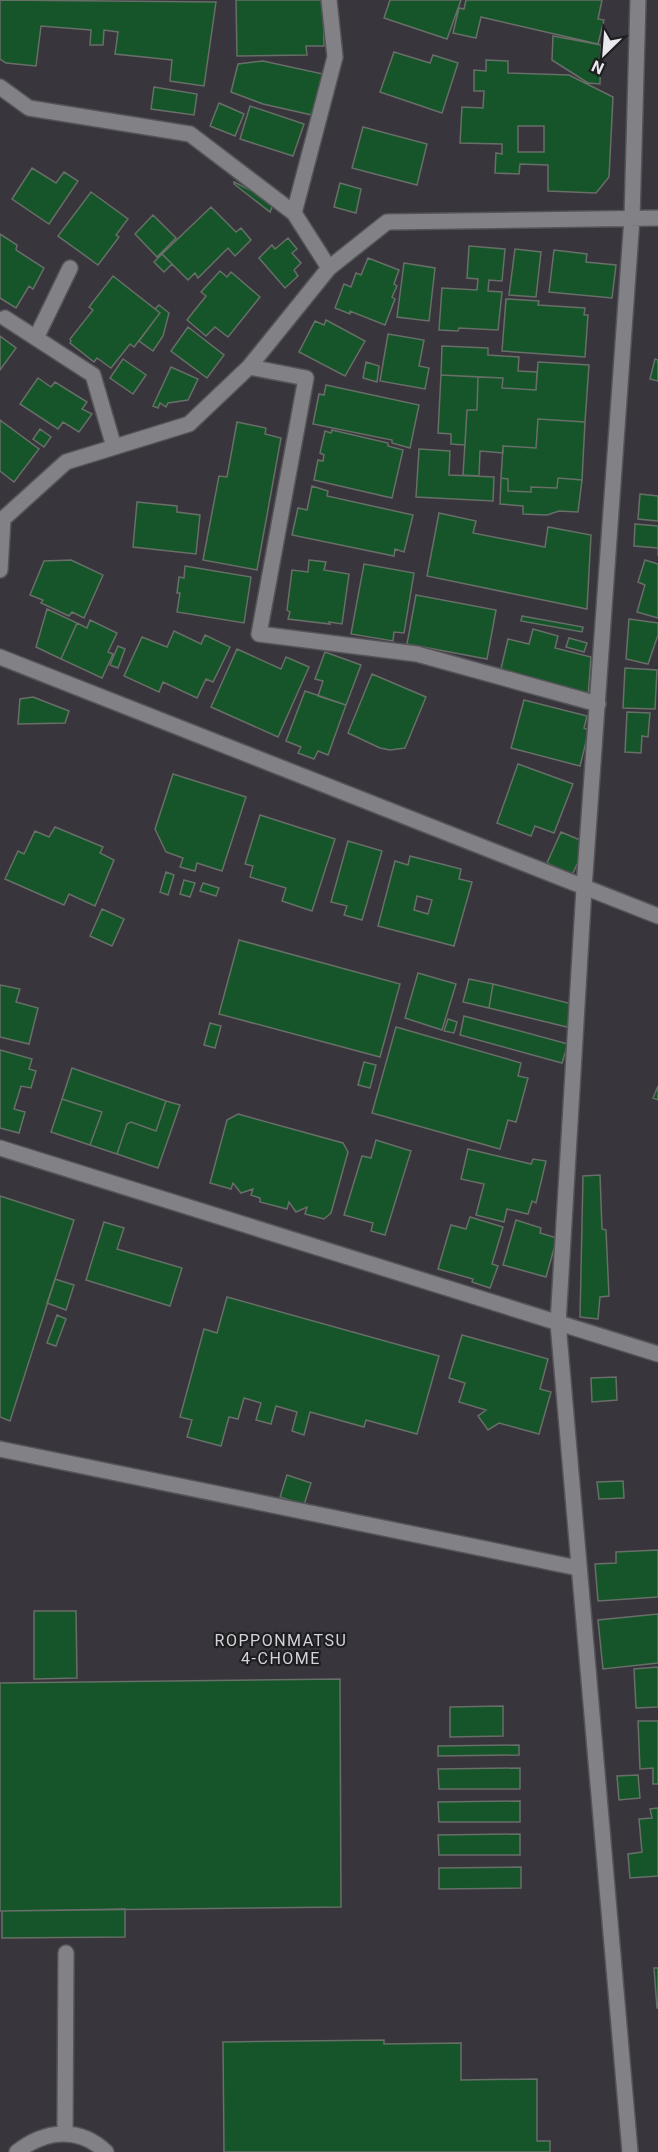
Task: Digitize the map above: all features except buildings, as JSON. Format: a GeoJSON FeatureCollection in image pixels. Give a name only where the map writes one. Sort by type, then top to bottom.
{"type":"FeatureCollection","features":[{"type":"Feature","properties":{"kind":"street"},"geometry":{"type":"LineString","coordinates":[[294,213],[335,57],[329,0]]}},
{"type":"Feature","properties":{"kind":"street"},"geometry":{"type":"LineString","coordinates":[[630,2152],[558,1323],[584,888],[632,218],[638,0]]}},
{"type":"Feature","properties":{"kind":"street"},"geometry":{"type":"LineString","coordinates":[[0,87],[30,108],[190,134],[294,213],[329,268]]}},
{"type":"Feature","properties":{"kind":"street"},"geometry":{"type":"LineString","coordinates":[[0,570],[1,518],[66,462],[189,424],[249,367],[329,268],[387,222],[658,218]]}},
{"type":"Feature","properties":{"kind":"street"},"geometry":{"type":"LineString","coordinates":[[36,338],[70,268]]}},
{"type":"Feature","properties":{"kind":"street"},"geometry":{"type":"LineString","coordinates":[[4,318],[93,375],[114,447]]}},
{"type":"Feature","properties":{"kind":"street"},"geometry":{"type":"LineString","coordinates":[[249,367],[306,378],[259,634],[417,654],[598,704]]}},
{"type":"Feature","properties":{"kind":"street"},"geometry":{"type":"LineString","coordinates":[[0,657],[658,916]]}},
{"type":"Feature","properties":{"kind":"street"},"geometry":{"type":"LineString","coordinates":[[0,1148],[658,1354]]}},
{"type":"Feature","properties":{"kind":"street"},"geometry":{"type":"LineString","coordinates":[[0,1449],[578,1568]]}},
{"type":"Feature","properties":{"kind":"street"},"geometry":{"type":"LineString","coordinates":[[65,2133],[66,1953]]}},
{"type":"Feature","properties":{"kind":"street"},"geometry":{"type":"LineString","coordinates":[[17,2152],[30,2142],[47,2135],[65,2133],[83,2136],[106,2152]]}},
{"type":"Feature","properties":{"kind":"district","name":"ROPPONMATSU 4-CHOME"},"geometry":{"type":"Point","coordinates":[281,1649]}}]}
